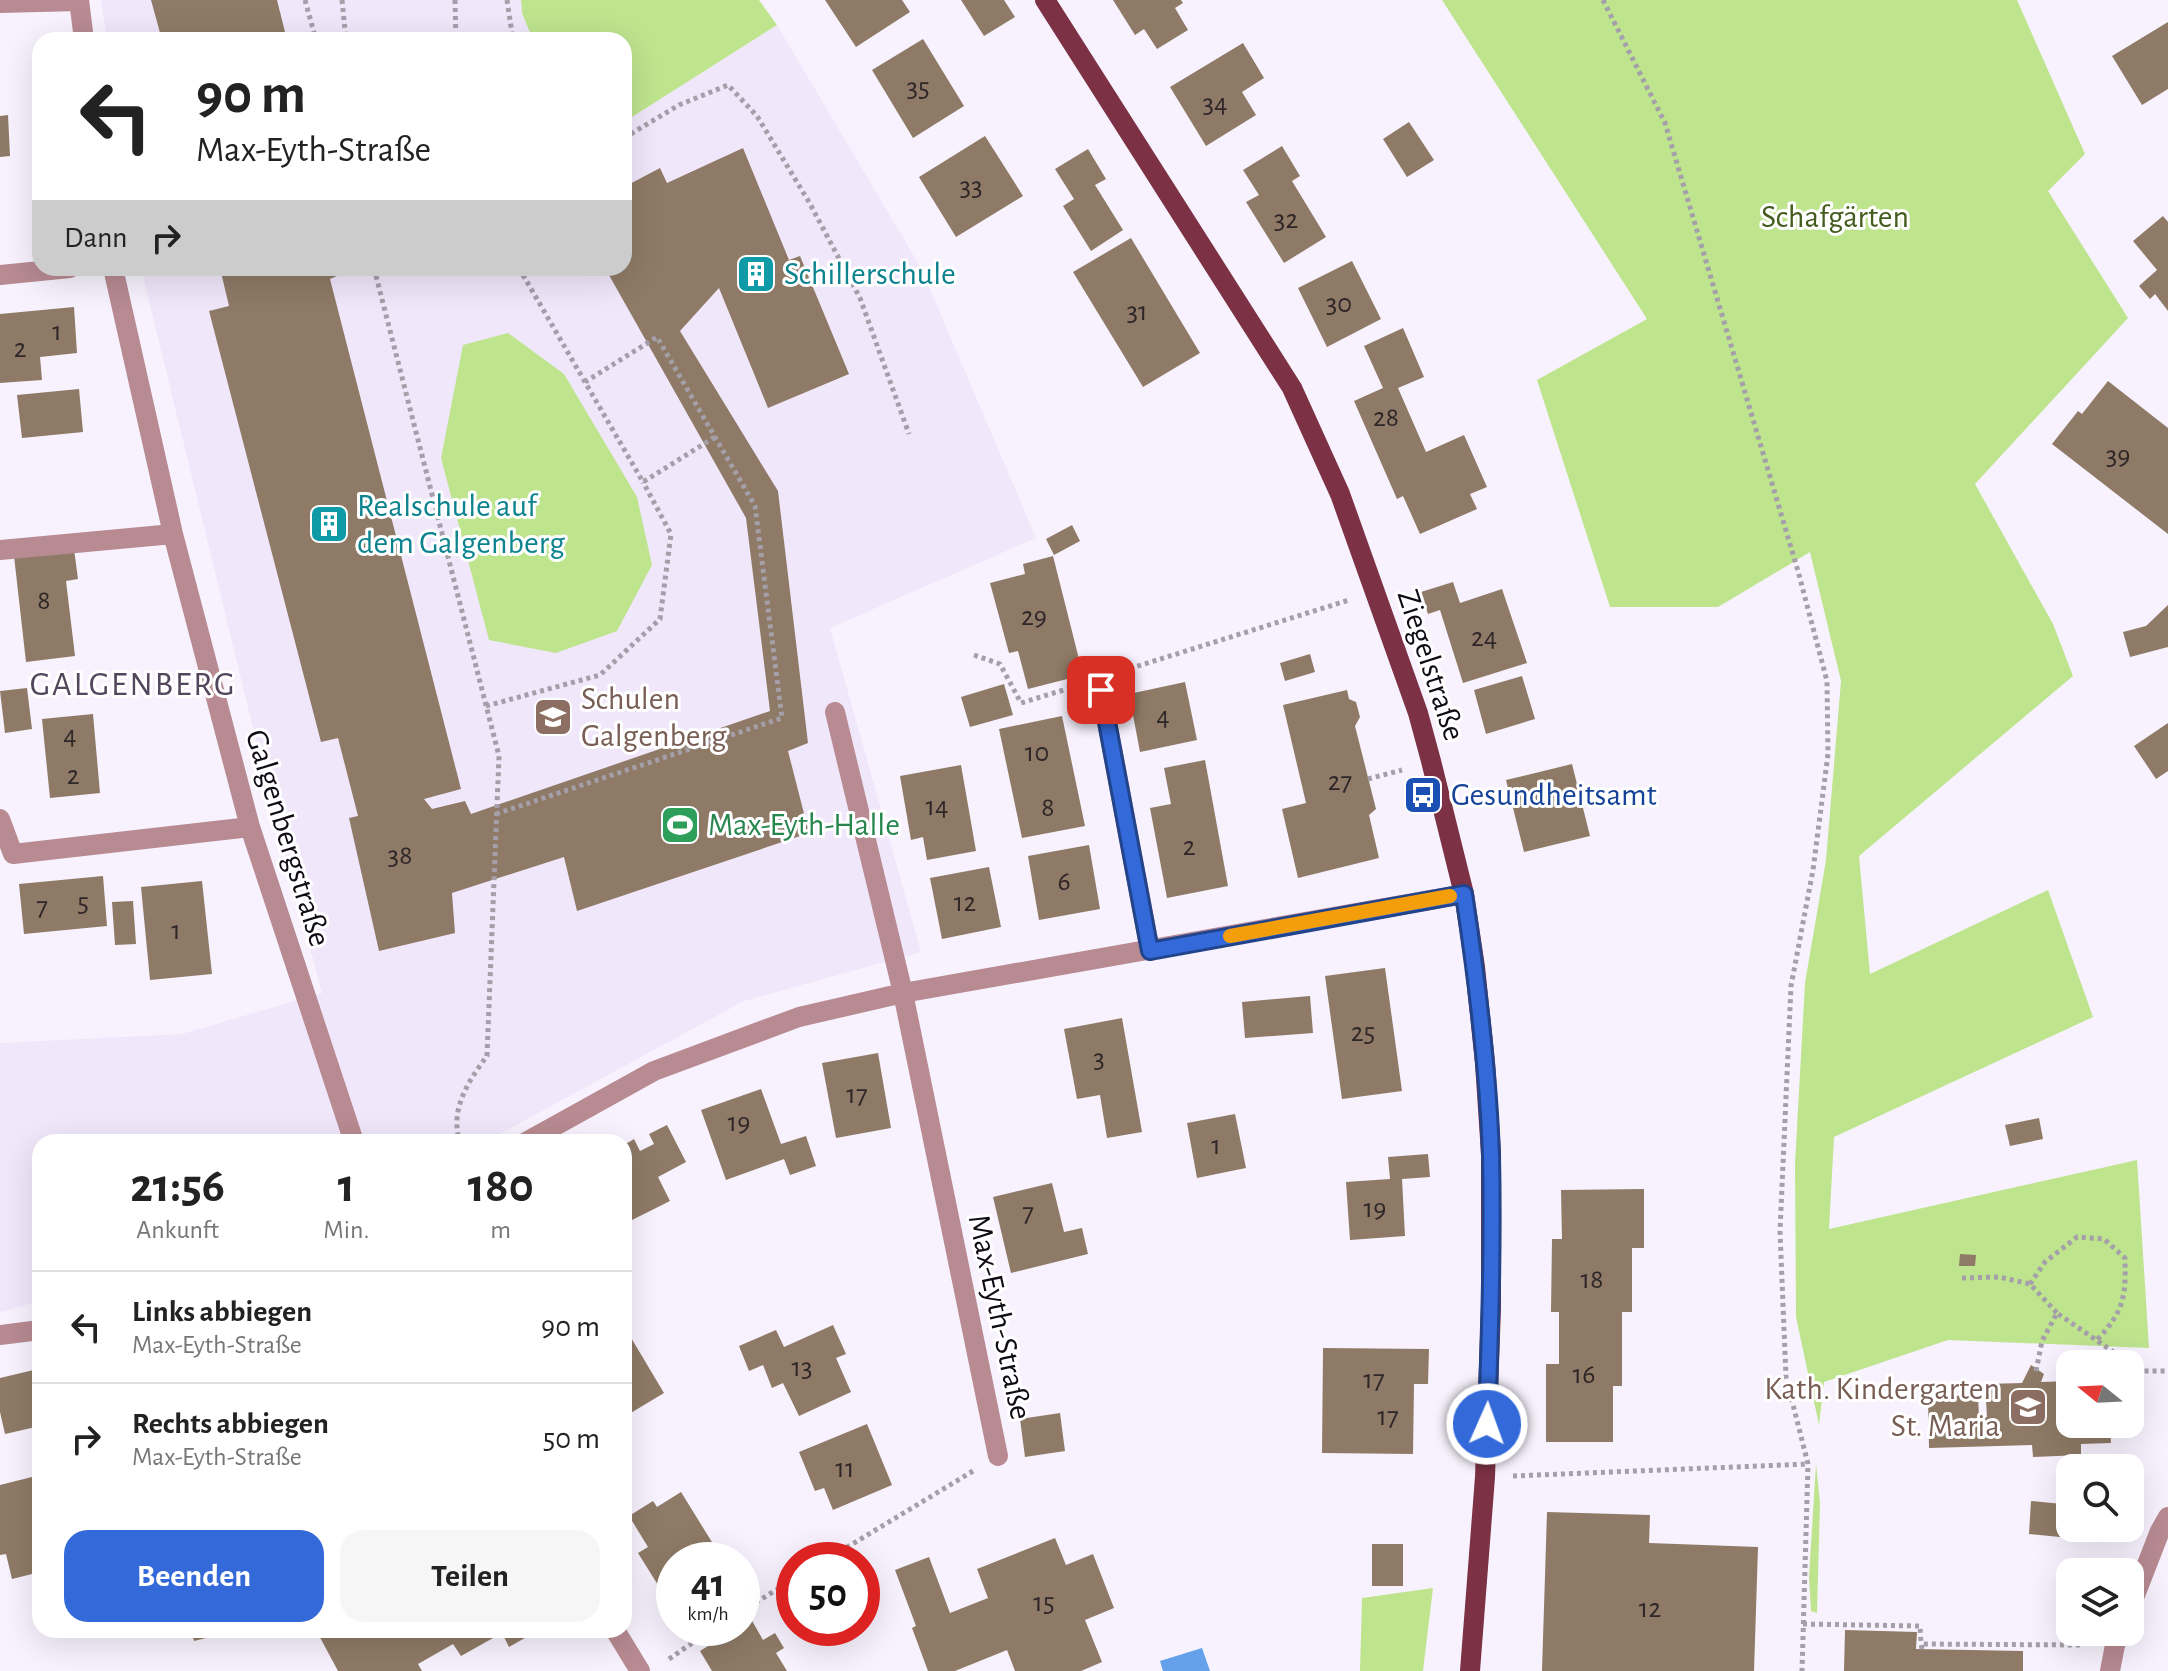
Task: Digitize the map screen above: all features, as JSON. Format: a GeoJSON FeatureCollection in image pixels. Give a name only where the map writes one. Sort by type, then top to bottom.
{"type":"FeatureCollection","features":[{"type":"Feature","properties":{"kind":"main road","name":"Ziegelstraße"},"geometry":{"type":"LineString","coordinates":[[1045,0],[1292,388],[1340,494],[1418,713],[1464,894],[1484,1049],[1491,1154],[1491,1307],[1485,1477],[1470,1671]]}},
{"type":"Feature","properties":{"kind":"street"},"geometry":{"type":"LineString","coordinates":[[0,3],[79,0],[83,32]]}},
{"type":"Feature","properties":{"kind":"street"},"geometry":{"type":"LineString","coordinates":[[0,275],[32,272]]}},
{"type":"Feature","properties":{"kind":"street","name":"Galgenbergstraße"},"geometry":{"type":"LineString","coordinates":[[115,276],[173,534],[250,827],[351,1134]]}},
{"type":"Feature","properties":{"kind":"street"},"geometry":{"type":"LineString","coordinates":[[0,550],[173,534]]}},
{"type":"Feature","properties":{"kind":"street"},"geometry":{"type":"LineString","coordinates":[[1099,683],[1150,951]]}},
{"type":"Feature","properties":{"kind":"street","name":"Max-Eyth-Straße"},"geometry":{"type":"LineString","coordinates":[[835,712],[903,993],[998,1456]]}},
{"type":"Feature","properties":{"kind":"street"},"geometry":{"type":"LineString","coordinates":[[0,819],[13,854],[250,827]]}},
{"type":"Feature","properties":{"kind":"street"},"geometry":{"type":"LineString","coordinates":[[540,1134],[654,1071],[799,1017],[903,993],[1464,894]]}},
{"type":"Feature","properties":{"kind":"street"},"geometry":{"type":"LineString","coordinates":[[0,1335],[32,1331]]}},
{"type":"Feature","properties":{"kind":"street"},"geometry":{"type":"LineString","coordinates":[[2144,1572],[2168,1517]]}},
{"type":"Feature","properties":{"kind":"street"},"geometry":{"type":"LineString","coordinates":[[620,1638],[640,1671]]}},
{"type":"Feature","properties":{"kind":"street"},"geometry":{"type":"LineString","coordinates":[[2110,1671],[2116,1646]]}},
{"type":"Feature","properties":{"kind":"path"},"geometry":{"type":"LineString","coordinates":[[305,0],[314,32]]}},
{"type":"Feature","properties":{"kind":"path"},"geometry":{"type":"LineString","coordinates":[[342,0],[345,32]]}},
{"type":"Feature","properties":{"kind":"path"},"geometry":{"type":"LineString","coordinates":[[455,0],[456,32]]}},
{"type":"Feature","properties":{"kind":"path"},"geometry":{"type":"LineString","coordinates":[[507,0],[511,32]]}},
{"type":"Feature","properties":{"kind":"path"},"geometry":{"type":"LineString","coordinates":[[1603,0],[1665,123],[1798,571],[1827,681],[1828,754],[1813,870],[1791,986],[1780,1231],[1786,1377],[1808,1464],[1802,1671]]}},
{"type":"Feature","properties":{"kind":"path"},"geometry":{"type":"LineString","coordinates":[[632,133],[679,105],[728,85],[747,105],[757,116],[809,202],[860,298],[909,434]]}},
{"type":"Feature","properties":{"kind":"path"},"geometry":{"type":"LineString","coordinates":[[376,276],[499,756],[487,1056],[464,1086],[457,1134]]}},
{"type":"Feature","properties":{"kind":"path"},"geometry":{"type":"LineString","coordinates":[[486,706],[600,675],[660,619],[671,534],[524,276]]}},
{"type":"Feature","properties":{"kind":"path"},"geometry":{"type":"LineString","coordinates":[[496,814],[782,718],[755,506],[657,337],[585,382]]}},
{"type":"Feature","properties":{"kind":"path"},"geometry":{"type":"LineString","coordinates":[[643,482],[715,437]]}},
{"type":"Feature","properties":{"kind":"path"},"geometry":{"type":"LineString","coordinates":[[974,655],[1000,664],[1021,703],[1099,683],[1376,592]]}},
{"type":"Feature","properties":{"kind":"path"},"geometry":{"type":"LineString","coordinates":[[2030,1284],[2045,1262],[2077,1237],[2104,1239],[2125,1258],[2126,1291],[2114,1322],[2097,1340]]}},
{"type":"Feature","properties":{"kind":"path"},"geometry":{"type":"LineString","coordinates":[[1962,1278],[1999,1277],[2030,1284],[2057,1313],[2141,1371],[2168,1371]]}},
{"type":"Feature","properties":{"kind":"path"},"geometry":{"type":"LineString","coordinates":[[2036,1371],[2042,1341],[2057,1313]]}},
{"type":"Feature","properties":{"kind":"path","name":"Max-Eyth-Straße"},"geometry":{"type":"LineString","coordinates":[[856,1542],[998,1456]]}},
{"type":"Feature","properties":{"kind":"path"},"geometry":{"type":"LineString","coordinates":[[1485,1477],[1808,1464]]}},
{"type":"Feature","properties":{"kind":"path"},"geometry":{"type":"LineString","coordinates":[[1803,1624],[1920,1626],[1922,1646],[2056,1641]]}},
{"type":"Feature","properties":{"kind":"path"},"geometry":{"type":"LineString","coordinates":[[663,1663],[688,1646]]}},
{"type":"Feature","properties":{"kind":"shaded area"},"geometry":{"type":"Polygon","coordinates":[[[101,0],[521,0],[522,13],[530,32],[106,32],[101,0]]]}},
{"type":"Feature","properties":{"kind":"shaded area","name":"Schulen Galgenberg"},"geometry":{"type":"Polygon","coordinates":[[[777,25],[921,268],[1036,538],[830,628],[921,952],[744,1001],[500,1134],[32,1134],[32,1303],[0,1312],[0,1043],[182,1034],[322,993],[272,806],[143,276],[632,276],[632,117],[777,25]]]}},
{"type":"Feature","properties":{"kind":"green space"},"geometry":{"type":"Polygon","coordinates":[[[521,0],[759,0],[777,25],[632,117],[632,32],[530,32],[522,13],[521,0]]]}},
{"type":"Feature","properties":{"kind":"green space","name":"Schafgärten"},"geometry":{"type":"Polygon","coordinates":[[[1442,0],[2017,0],[2085,154],[2048,191],[2128,318],[1975,484],[2053,624],[2073,676],[1859,856],[1870,974],[2048,890],[2093,1017],[1834,1137],[1829,1229],[2137,1160],[2149,1348],[1948,1340],[1824,1382],[1819,1425],[1796,1317],[1795,1164],[1805,983],[1826,860],[1841,681],[1810,552],[1718,607],[1610,607],[1537,380],[1647,319],[1442,0]]]}},
{"type":"Feature","properties":{"kind":"green space"},"geometry":{"type":"Polygon","coordinates":[[[508,333],[564,374],[637,497],[652,565],[617,631],[556,653],[489,640],[441,458],[463,345],[508,333]]]}},
{"type":"Feature","properties":{"kind":"green space"},"geometry":{"type":"Polygon","coordinates":[[[1816,1464],[1820,1503],[1817,1613],[1811,1611],[1809,1577],[1816,1464]]]}},
{"type":"Feature","properties":{"kind":"green space"},"geometry":{"type":"Polygon","coordinates":[[[1433,1588],[1423,1671],[1360,1671],[1362,1598],[1433,1588]]]}},
{"type":"Feature","properties":{"kind":"water"},"geometry":{"type":"Polygon","coordinates":[[[1202,1648],[1210,1671],[1163,1671],[1160,1661],[1202,1648]]]}},
{"type":"Feature","properties":{"kind":"building"},"geometry":{"type":"Polygon","coordinates":[[[151,0],[277,0],[285,32],[160,32],[151,0]]]}},
{"type":"Feature","properties":{"kind":"building"},"geometry":{"type":"Polygon","coordinates":[[[825,0],[902,0],[910,12],[856,47],[825,0]]]}},
{"type":"Feature","properties":{"kind":"building"},"geometry":{"type":"Polygon","coordinates":[[[961,0],[1004,0],[1015,17],[984,36],[961,0]]]}},
{"type":"Feature","properties":{"kind":"building"},"geometry":{"type":"Polygon","coordinates":[[[1113,0],[1181,0],[1183,3],[1175,8],[1188,30],[1157,49],[1144,29],[1135,35],[1113,0]]]}},
{"type":"Feature","properties":{"kind":"building"},"geometry":{"type":"Polygon","coordinates":[[[2168,22],[2168,89],[2142,105],[2112,56],[2168,22]]]}},
{"type":"Feature","properties":{"kind":"building"},"geometry":{"type":"Polygon","coordinates":[[[923,39],[964,106],[913,138],[872,70],[923,39]]]}},
{"type":"Feature","properties":{"kind":"building"},"geometry":{"type":"Polygon","coordinates":[[[1243,43],[1264,78],[1242,92],[1256,115],[1206,146],[1170,87],[1243,43]]]}},
{"type":"Feature","properties":{"kind":"building"},"geometry":{"type":"Polygon","coordinates":[[[8,115],[10,156],[0,157],[0,116],[8,115]]]}},
{"type":"Feature","properties":{"kind":"building"},"geometry":{"type":"Polygon","coordinates":[[[1409,122],[1434,160],[1407,177],[1383,139],[1409,122]]]}},
{"type":"Feature","properties":{"kind":"building"},"geometry":{"type":"Polygon","coordinates":[[[985,136],[1023,196],[956,237],[919,177],[985,136]]]}},
{"type":"Feature","properties":{"kind":"building"},"geometry":{"type":"Polygon","coordinates":[[[1282,146],[1300,176],[1292,181],[1326,237],[1284,263],[1246,202],[1259,195],[1243,170],[1282,146]]]}},
{"type":"Feature","properties":{"kind":"building"},"geometry":{"type":"Polygon","coordinates":[[[743,148],[789,260],[800,256],[849,374],[768,408],[719,288],[680,331],[778,491],[808,743],[788,751],[809,833],[577,911],[564,857],[452,893],[455,933],[379,951],[349,818],[358,816],[338,738],[321,742],[209,311],[229,306],[222,276],[337,276],[330,279],[461,789],[424,799],[432,809],[465,801],[471,814],[770,711],[746,518],[610,276],[632,276],[632,183],[660,168],[667,183],[743,148]]]}},
{"type":"Feature","properties":{"kind":"building"},"geometry":{"type":"Polygon","coordinates":[[[1088,149],[1106,179],[1095,185],[1123,230],[1091,251],[1063,206],[1074,199],[1055,169],[1088,149]]]}},
{"type":"Feature","properties":{"kind":"building"},"geometry":{"type":"Polygon","coordinates":[[[2163,216],[2168,222],[2168,311],[2155,294],[2150,299],[2139,286],[2157,270],[2133,241],[2163,216]]]}},
{"type":"Feature","properties":{"kind":"building"},"geometry":{"type":"Polygon","coordinates":[[[1131,238],[1200,353],[1143,387],[1073,272],[1131,238]]]}},
{"type":"Feature","properties":{"kind":"building"},"geometry":{"type":"Polygon","coordinates":[[[1352,261],[1381,319],[1327,347],[1298,288],[1352,261]]]}},
{"type":"Feature","properties":{"kind":"building"},"geometry":{"type":"Polygon","coordinates":[[[74,307],[77,353],[40,357],[42,380],[0,383],[0,314],[74,307]]]}},
{"type":"Feature","properties":{"kind":"building"},"geometry":{"type":"Polygon","coordinates":[[[1403,328],[1424,377],[1398,388],[1426,452],[1464,435],[1487,487],[1470,494],[1477,509],[1420,534],[1403,496],[1397,499],[1354,401],[1383,388],[1364,346],[1403,328]]]}},
{"type":"Feature","properties":{"kind":"building"},"geometry":{"type":"Polygon","coordinates":[[[2108,381],[2168,428],[2168,534],[2052,444],[2078,411],[2082,414],[2108,381]]]}},
{"type":"Feature","properties":{"kind":"building"},"geometry":{"type":"Polygon","coordinates":[[[79,389],[83,432],[22,438],[17,395],[79,389]]]}},
{"type":"Feature","properties":{"kind":"building"},"geometry":{"type":"Polygon","coordinates":[[[1072,525],[1080,541],[1054,555],[1046,539],[1072,525]]]}},
{"type":"Feature","properties":{"kind":"building"},"geometry":{"type":"Polygon","coordinates":[[[74,549],[78,579],[66,581],[75,656],[26,662],[14,556],[74,549]]]}},
{"type":"Feature","properties":{"kind":"building"},"geometry":{"type":"Polygon","coordinates":[[[1053,556],[1083,675],[1028,689],[1018,651],[1009,653],[990,583],[1025,574],[1023,564],[1053,556]]]}},
{"type":"Feature","properties":{"kind":"building"},"geometry":{"type":"Polygon","coordinates":[[[1453,582],[1460,603],[1502,589],[1527,663],[1463,683],[1440,610],[1428,614],[1421,592],[1453,582]]]}},
{"type":"Feature","properties":{"kind":"building"},"geometry":{"type":"Polygon","coordinates":[[[2168,605],[2168,647],[2130,657],[2123,632],[2146,626],[2168,605]]]}},
{"type":"Feature","properties":{"kind":"building"},"geometry":{"type":"Polygon","coordinates":[[[1310,654],[1315,672],[1285,681],[1280,663],[1310,654]]]}},
{"type":"Feature","properties":{"kind":"building"},"geometry":{"type":"Polygon","coordinates":[[[1522,676],[1535,719],[1486,734],[1474,690],[1522,676]]]}},
{"type":"Feature","properties":{"kind":"building"},"geometry":{"type":"Polygon","coordinates":[[[1185,682],[1197,740],[1140,752],[1129,694],[1185,682]]]}},
{"type":"Feature","properties":{"kind":"building"},"geometry":{"type":"Polygon","coordinates":[[[1004,684],[1013,715],[970,727],[961,697],[1004,684]]]}},
{"type":"Feature","properties":{"kind":"building"},"geometry":{"type":"Polygon","coordinates":[[[27,688],[32,729],[5,733],[0,691],[27,688]]]}},
{"type":"Feature","properties":{"kind":"building"},"geometry":{"type":"Polygon","coordinates":[[[1347,690],[1349,699],[1356,702],[1360,717],[1355,726],[1376,809],[1369,815],[1379,858],[1298,878],[1282,809],[1306,803],[1283,705],[1347,690]]]}},
{"type":"Feature","properties":{"kind":"building"},"geometry":{"type":"Polygon","coordinates":[[[93,714],[100,793],[50,798],[42,719],[93,714]]]}},
{"type":"Feature","properties":{"kind":"building"},"geometry":{"type":"Polygon","coordinates":[[[1062,716],[1085,826],[1022,838],[999,729],[1062,716]]]}},
{"type":"Feature","properties":{"kind":"building"},"geometry":{"type":"Polygon","coordinates":[[[2168,723],[2168,771],[2156,779],[2134,746],[2168,723]]]}},
{"type":"Feature","properties":{"kind":"building"},"geometry":{"type":"Polygon","coordinates":[[[1205,760],[1228,886],[1167,898],[1150,808],[1171,804],[1164,768],[1205,760]]]}},
{"type":"Feature","properties":{"kind":"building"},"geometry":{"type":"Polygon","coordinates":[[[1572,764],[1590,836],[1524,852],[1506,780],[1572,764]]]}},
{"type":"Feature","properties":{"kind":"building"},"geometry":{"type":"Polygon","coordinates":[[[961,765],[976,851],[927,860],[923,837],[911,840],[900,776],[961,765]]]}},
{"type":"Feature","properties":{"kind":"building"},"geometry":{"type":"Polygon","coordinates":[[[1089,845],[1100,909],[1039,920],[1028,856],[1089,845]]]}},
{"type":"Feature","properties":{"kind":"building"},"geometry":{"type":"Polygon","coordinates":[[[989,867],[1001,927],[942,939],[930,878],[989,867]]]}},
{"type":"Feature","properties":{"kind":"building"},"geometry":{"type":"Polygon","coordinates":[[[103,876],[107,926],[24,934],[19,884],[103,876]]]}},
{"type":"Feature","properties":{"kind":"building"},"geometry":{"type":"Polygon","coordinates":[[[202,881],[212,974],[150,980],[141,887],[202,881]]]}},
{"type":"Feature","properties":{"kind":"building"},"geometry":{"type":"Polygon","coordinates":[[[133,901],[136,944],[115,945],[112,902],[133,901]]]}},
{"type":"Feature","properties":{"kind":"building"},"geometry":{"type":"Polygon","coordinates":[[[1385,968],[1402,1091],[1342,1099],[1325,976],[1385,968]]]}},
{"type":"Feature","properties":{"kind":"building"},"geometry":{"type":"Polygon","coordinates":[[[1310,996],[1313,1033],[1245,1038],[1242,1002],[1310,996]]]}},
{"type":"Feature","properties":{"kind":"building"},"geometry":{"type":"Polygon","coordinates":[[[1122,1018],[1142,1132],[1107,1138],[1100,1095],[1077,1099],[1064,1029],[1122,1018]]]}},
{"type":"Feature","properties":{"kind":"building"},"geometry":{"type":"Polygon","coordinates":[[[878,1053],[891,1128],[836,1138],[822,1063],[878,1053]]]}},
{"type":"Feature","properties":{"kind":"building"},"geometry":{"type":"Polygon","coordinates":[[[761,1089],[781,1144],[806,1136],[816,1166],[790,1175],[784,1159],[726,1180],[701,1110],[761,1089]]]}},
{"type":"Feature","properties":{"kind":"building"},"geometry":{"type":"Polygon","coordinates":[[[1235,1114],[1246,1168],[1197,1178],[1187,1123],[1235,1114]]]}},
{"type":"Feature","properties":{"kind":"building"},"geometry":{"type":"Polygon","coordinates":[[[2039,1118],[2043,1139],[2010,1146],[2005,1125],[2039,1118]]]}},
{"type":"Feature","properties":{"kind":"building"},"geometry":{"type":"Polygon","coordinates":[[[667,1125],[686,1162],[658,1177],[670,1201],[632,1220],[632,1140],[640,1151],[654,1144],[649,1134],[667,1125]]]}},
{"type":"Feature","properties":{"kind":"building"},"geometry":{"type":"Polygon","coordinates":[[[1428,1154],[1430,1177],[1402,1179],[1405,1236],[1350,1240],[1346,1182],[1390,1179],[1388,1157],[1428,1154]]]}},
{"type":"Feature","properties":{"kind":"building"},"geometry":{"type":"Polygon","coordinates":[[[1052,1183],[1064,1232],[1082,1228],[1088,1254],[1011,1273],[993,1197],[1052,1183]]]}},
{"type":"Feature","properties":{"kind":"building"},"geometry":{"type":"Polygon","coordinates":[[[1644,1189],[1644,1248],[1632,1248],[1632,1312],[1622,1312],[1622,1386],[1613,1386],[1613,1442],[1546,1442],[1546,1364],[1559,1364],[1559,1312],[1551,1312],[1552,1239],[1562,1239],[1561,1190],[1644,1189]]]}},
{"type":"Feature","properties":{"kind":"building"},"geometry":{"type":"Polygon","coordinates":[[[1960,1254],[1976,1255],[1975,1266],[1959,1266],[1960,1254]]]}},
{"type":"Feature","properties":{"kind":"building"},"geometry":{"type":"Polygon","coordinates":[[[833,1325],[846,1354],[836,1358],[851,1392],[799,1416],[783,1383],[772,1388],[763,1365],[749,1371],[739,1346],[776,1330],[784,1347],[833,1325]]]}},
{"type":"Feature","properties":{"kind":"building"},"geometry":{"type":"Polygon","coordinates":[[[632,1339],[664,1393],[632,1412],[632,1339]]]}},
{"type":"Feature","properties":{"kind":"building"},"geometry":{"type":"Polygon","coordinates":[[[1323,1348],[1429,1349],[1428,1384],[1414,1384],[1413,1454],[1322,1453],[1323,1348]]]}},
{"type":"Feature","properties":{"kind":"building","name":"Kath. Kindergarten St. Maria"},"geometry":{"type":"Polygon","coordinates":[[[2031,1365],[2044,1374],[2041,1382],[2056,1381],[2056,1438],[2111,1438],[2111,1443],[2081,1444],[2081,1454],[2033,1457],[2032,1445],[1929,1448],[1928,1397],[1978,1395],[1979,1417],[1987,1417],[1985,1384],[2022,1383],[2031,1365]]]}},
{"type":"Feature","properties":{"kind":"building"},"geometry":{"type":"Polygon","coordinates":[[[32,1370],[32,1428],[5,1434],[0,1412],[0,1378],[32,1370]]]}},
{"type":"Feature","properties":{"kind":"building"},"geometry":{"type":"Polygon","coordinates":[[[1060,1413],[1065,1451],[1025,1457],[1020,1419],[1060,1413]]]}},
{"type":"Feature","properties":{"kind":"building"},"geometry":{"type":"Polygon","coordinates":[[[867,1424],[892,1485],[833,1510],[824,1488],[815,1491],[799,1452],[867,1424]]]}},
{"type":"Feature","properties":{"kind":"building"},"geometry":{"type":"Polygon","coordinates":[[[32,1477],[32,1574],[12,1579],[6,1554],[0,1555],[0,1485],[32,1477]]]}},
{"type":"Feature","properties":{"kind":"building"},"geometry":{"type":"Polygon","coordinates":[[[681,1492],[712,1542],[656,1542],[656,1582],[638,1553],[648,1547],[632,1521],[632,1514],[653,1501],[657,1507],[681,1492]]]}},
{"type":"Feature","properties":{"kind":"building"},"geometry":{"type":"Polygon","coordinates":[[[2031,1501],[2056,1503],[2056,1537],[2029,1534],[2031,1501]]]}},
{"type":"Feature","properties":{"kind":"building"},"geometry":{"type":"Polygon","coordinates":[[[1547,1512],[1650,1515],[1649,1543],[1758,1547],[1754,1671],[1542,1671],[1547,1512]]]}},
{"type":"Feature","properties":{"kind":"building"},"geometry":{"type":"Polygon","coordinates":[[[1055,1538],[1066,1565],[1093,1554],[1114,1608],[1085,1620],[1102,1662],[1081,1671],[1015,1671],[1007,1650],[955,1671],[928,1671],[912,1628],[916,1626],[895,1570],[929,1557],[950,1613],[988,1598],[977,1569],[1055,1538]]]}},
{"type":"Feature","properties":{"kind":"building"},"geometry":{"type":"Polygon","coordinates":[[[1372,1544],[1403,1544],[1403,1586],[1372,1586],[1372,1544]]]}},
{"type":"Feature","properties":{"kind":"building"},"geometry":{"type":"Polygon","coordinates":[[[1845,1630],[1917,1632],[1916,1649],[2023,1651],[2023,1671],[1844,1671],[1845,1630]]]}},
{"type":"Feature","properties":{"kind":"building"},"geometry":{"type":"Polygon","coordinates":[[[775,1633],[776,1646],[784,1648],[776,1653],[787,1671],[712,1671],[700,1651],[708,1646],[760,1646],[760,1635],[763,1640],[775,1633]]]}},
{"type":"Feature","properties":{"kind":"building"},"geometry":{"type":"Polygon","coordinates":[[[320,1638],[493,1638],[461,1656],[453,1644],[418,1664],[422,1671],[338,1671],[320,1638]]]}},
{"type":"Feature","properties":{"kind":"building"},"geometry":{"type":"Polygon","coordinates":[[[504,1638],[525,1638],[509,1647],[504,1638]]]}},
{"type":"Feature","properties":{"kind":"slow traffic"},"geometry":{"type":"LineString","coordinates":[[1230,936],[1450,896]]}},
{"type":"Feature","properties":{"kind":"place","name":"Schillerschule"},"geometry":{"type":"Point","coordinates":[756,274]}},
{"type":"Feature","properties":{"kind":"place","name":"Realschule auf dem Galgenberg"},"geometry":{"type":"Point","coordinates":[329,524]}},
{"type":"Feature","properties":{"kind":"place","name":"Schulen Galgenberg"},"geometry":{"type":"Point","coordinates":[553,717]}},
{"type":"Feature","properties":{"kind":"place","name":"Gesundheitsamt"},"geometry":{"type":"Point","coordinates":[1423,795]}},
{"type":"Feature","properties":{"kind":"place","name":"Max-Eyth-Halle"},"geometry":{"type":"Point","coordinates":[680,825]}},
{"type":"Feature","properties":{"kind":"place","name":"Kath. Kindergarten St. Maria"},"geometry":{"type":"Point","coordinates":[2028,1407]}},
{"type":"Feature","properties":{"kind":"district","name":"GALGENBERG"},"geometry":{"type":"Point","coordinates":[133,685]}},
{"type":"Feature","properties":{"kind":"route"},"geometry":{"type":"LineString","coordinates":[[1101,690],[1150,951],[1464,894],[1485,1063],[1491,1154],[1487,1424]]}}]}
